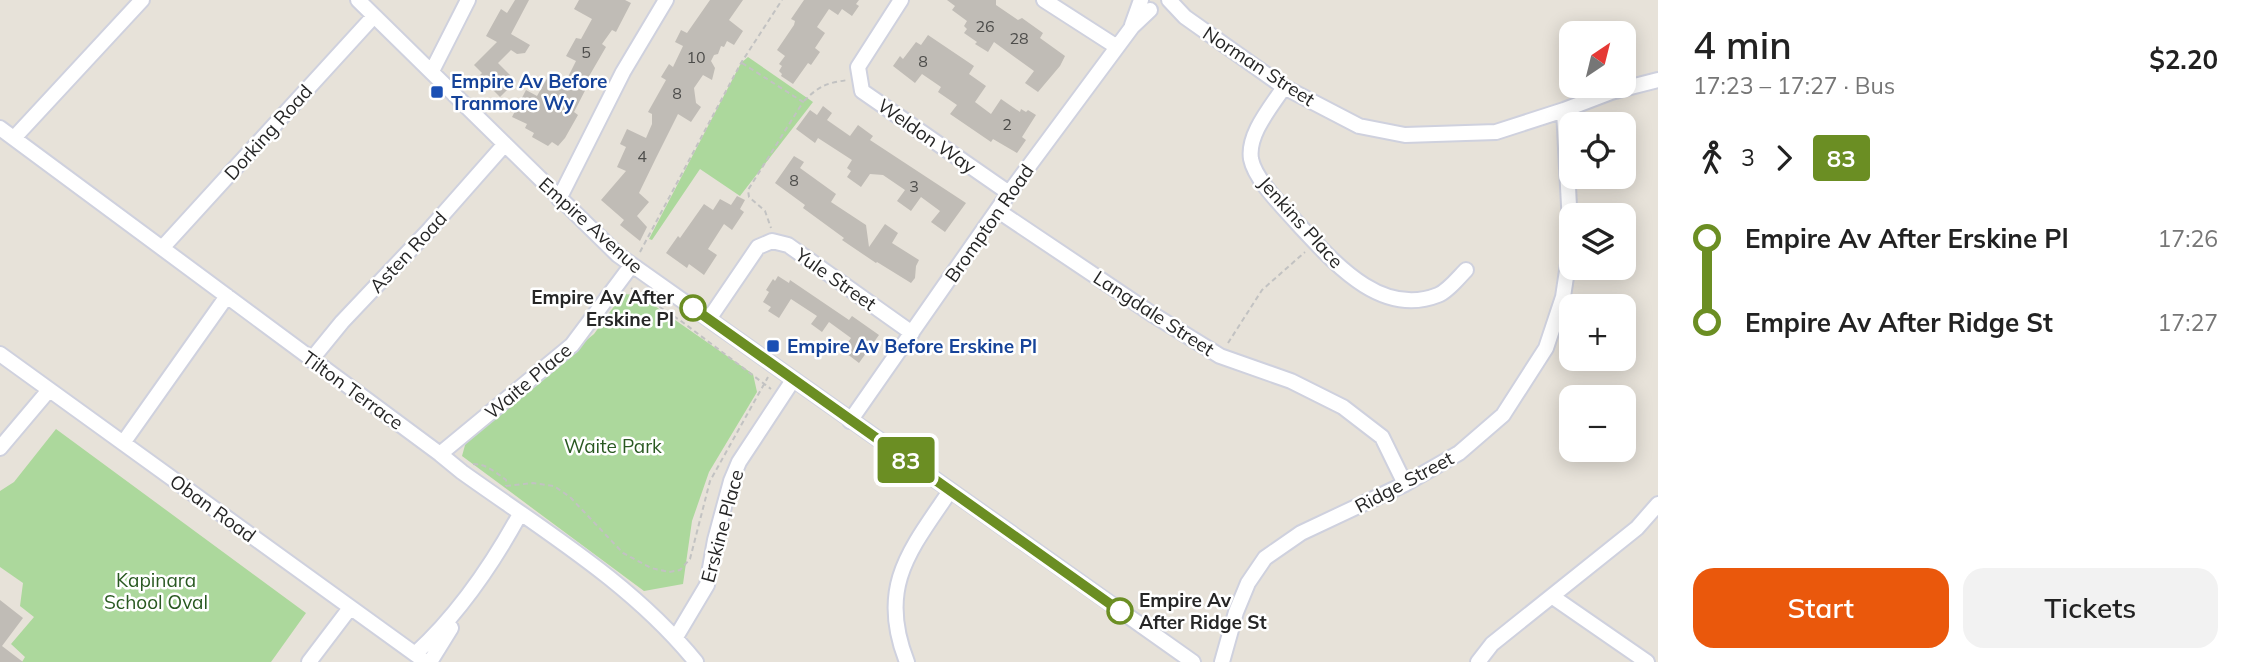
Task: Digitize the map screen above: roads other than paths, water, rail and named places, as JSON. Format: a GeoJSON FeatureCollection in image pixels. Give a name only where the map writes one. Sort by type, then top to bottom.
{"type":"FeatureCollection","features":[{"type":"Feature","properties":{"kind":"street"},"geometry":{"type":"LineString","coordinates":[[14,138],[142,0]]}},
{"type":"Feature","properties":{"kind":"street","name":"Empire Avenue"},"geometry":{"type":"LineString","coordinates":[[358,0],[559,199],[631,266],[1193,662]]}},
{"type":"Feature","properties":{"kind":"street"},"geometry":{"type":"LineString","coordinates":[[432,71],[468,0]]}},
{"type":"Feature","properties":{"kind":"street"},"geometry":{"type":"LineString","coordinates":[[559,199],[623,72],[667,0]]}},
{"type":"Feature","properties":{"kind":"street","name":"Weldon Way"},"geometry":{"type":"LineString","coordinates":[[901,0],[858,67],[862,91],[1009,192]]}},
{"type":"Feature","properties":{"kind":"street"},"geometry":{"type":"LineString","coordinates":[[1044,0],[1117,47]]}},
{"type":"Feature","properties":{"kind":"street","name":"Brompton Road"},"geometry":{"type":"LineString","coordinates":[[850,421],[1009,192],[1132,27],[1154,3]]}},
{"type":"Feature","properties":{"kind":"street","name":"Norman Street"},"geometry":{"type":"LineString","coordinates":[[1154,3],[1185,17],[1284,87],[1359,126],[1405,135],[1496,132],[1611,92],[1658,79]]}},
{"type":"Feature","properties":{"kind":"street","name":"Dorking Road"},"geometry":{"type":"LineString","coordinates":[[163,247],[373,16]]}},
{"type":"Feature","properties":{"kind":"street","name":"Jenkins Place"},"geometry":{"type":"LineString","coordinates":[[1284,87],[1254,137],[1251,158],[1258,176],[1315,242],[1348,275],[1379,294],[1414,300],[1440,295],[1466,270]]}},
{"type":"Feature","properties":{"kind":"street","name":"Ridge Street"},"geometry":{"type":"LineString","coordinates":[[1222,662],[1236,612],[1248,583],[1265,558],[1301,534],[1405,484],[1459,453],[1503,415],[1546,348],[1563,298],[1571,244],[1564,110]]}},
{"type":"Feature","properties":{"kind":"street","name":"Tilton Terrace"},"geometry":{"type":"LineString","coordinates":[[0,128],[622,588],[676,637],[696,662]]}},
{"type":"Feature","properties":{"kind":"street","name":"Asten Road"},"geometry":{"type":"LineString","coordinates":[[311,360],[342,322],[505,144]]}},
{"type":"Feature","properties":{"kind":"street","name":"Langdale Street"},"geometry":{"type":"LineString","coordinates":[[997,209],[1152,314],[1220,356],[1291,381],[1343,407],[1382,437],[1405,484]]}},
{"type":"Feature","properties":{"kind":"street","name":"Yule Street"},"geometry":{"type":"LineString","coordinates":[[709,319],[758,247],[772,241],[788,245],[912,333]]}},
{"type":"Feature","properties":{"kind":"street","name":"Waite Place"},"geometry":{"type":"LineString","coordinates":[[440,454],[572,345],[631,266]]}},
{"type":"Feature","properties":{"kind":"street"},"geometry":{"type":"LineString","coordinates":[[123,443],[228,296]]}},
{"type":"Feature","properties":{"kind":"street","name":"Oban Road"},"geometry":{"type":"LineString","coordinates":[[0,354],[424,659]]}},
{"type":"Feature","properties":{"kind":"street","name":"Erskine Place"},"geometry":{"type":"LineString","coordinates":[[676,637],[707,585],[715,540],[735,471],[750,443],[793,380]]}},
{"type":"Feature","properties":{"kind":"street"},"geometry":{"type":"LineString","coordinates":[[0,448],[49,390]]}},
{"type":"Feature","properties":{"kind":"street"},"geometry":{"type":"LineString","coordinates":[[907,662],[898,634],[896,613],[900,577],[906,557],[950,491]]}},
{"type":"Feature","properties":{"kind":"street"},"geometry":{"type":"LineString","coordinates":[[1478,662],[1492,645],[1637,528],[1658,505]]}},
{"type":"Feature","properties":{"kind":"street"},"geometry":{"type":"LineString","coordinates":[[424,659],[433,637],[494,558],[520,514]]}},
{"type":"Feature","properties":{"kind":"street"},"geometry":{"type":"LineString","coordinates":[[424,659],[435,652],[514,541],[534,523]]}},
{"type":"Feature","properties":{"kind":"street"},"geometry":{"type":"LineString","coordinates":[[1553,597],[1647,662]]}},
{"type":"Feature","properties":{"kind":"street"},"geometry":{"type":"LineString","coordinates":[[309,662],[350,608]]}},
{"type":"Feature","properties":{"kind":"place","name":"Empire Av Before Tranmore Wy"},"geometry":{"type":"Point","coordinates":[437,92]}},
{"type":"Feature","properties":{"kind":"place","name":"Empire Av After Erskine Pl"},"geometry":{"type":"Point","coordinates":[693,308]}},
{"type":"Feature","properties":{"kind":"place","name":"Empire Av Before Erskine Pl"},"geometry":{"type":"Point","coordinates":[773,346]}},
{"type":"Feature","properties":{"kind":"place","name":"Empire Av After Ridge St"},"geometry":{"type":"Point","coordinates":[1120,611]}},
{"type":"Feature","properties":{"kind":"park label","name":"Waite Park"},"geometry":{"type":"Point","coordinates":[613,446]}},
{"type":"Feature","properties":{"kind":"park label","name":"Kapinara School Oval"},"geometry":{"type":"Point","coordinates":[156,591]}}]}
